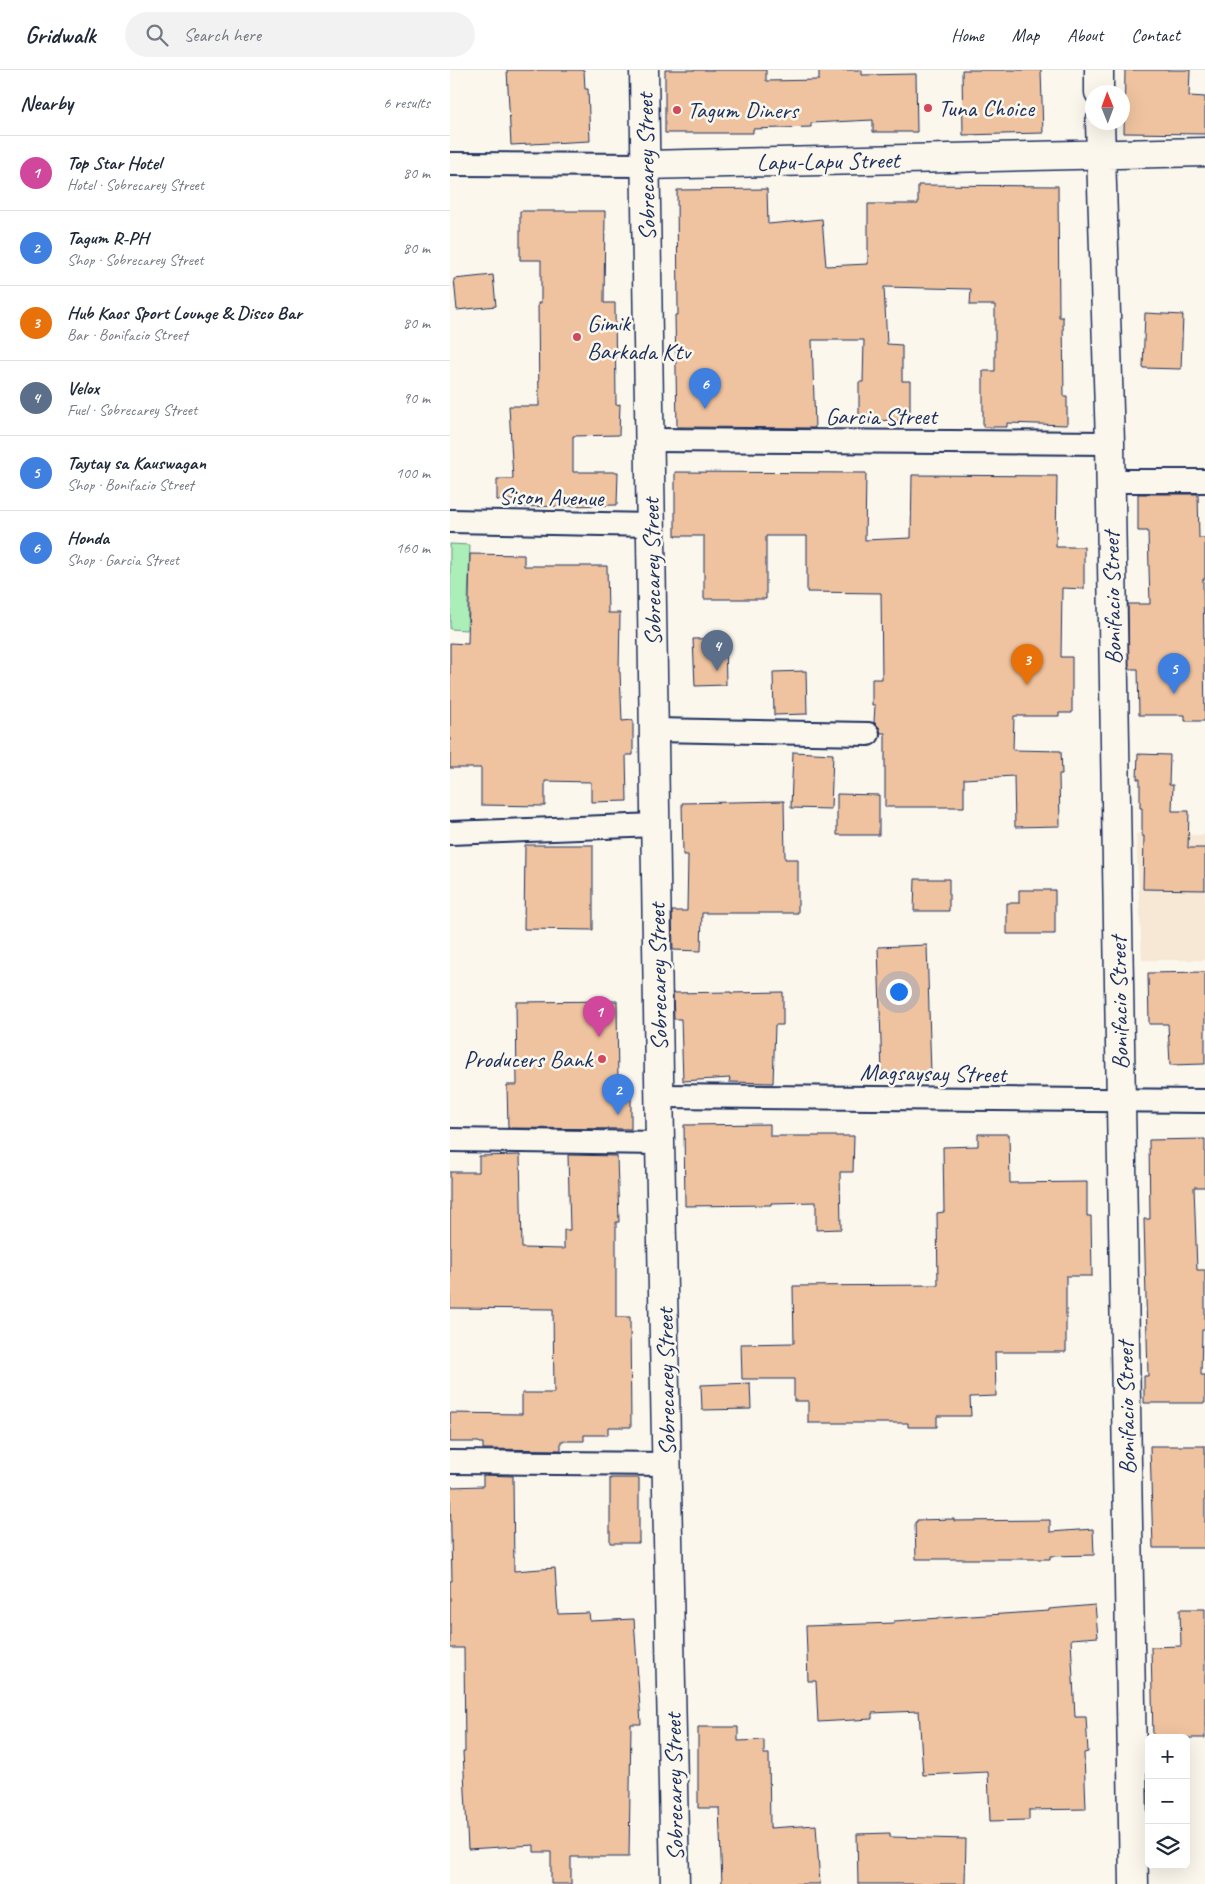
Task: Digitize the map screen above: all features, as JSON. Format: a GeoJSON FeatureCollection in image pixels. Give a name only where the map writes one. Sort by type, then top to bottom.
{"type":"FeatureCollection","features":[{"type":"Feature","properties":{"kind":"street","name":"Sobrecarey Street"},"geometry":{"type":"LineString","coordinates":[[644,70],[660,1143],[676,1884]]}},
{"type":"Feature","properties":{"kind":"street"},"geometry":{"type":"LineString","coordinates":[[1099,70],[1099,85]]}},
{"type":"Feature","properties":{"kind":"street","name":"Bonifacio Street"},"geometry":{"type":"LineString","coordinates":[[1100,130],[1111,481],[1134,1884]]}},
{"type":"Feature","properties":{"kind":"street","name":"Lapu-Lapu Street"},"geometry":{"type":"LineString","coordinates":[[450,164],[646,165],[1205,152]]}},
{"type":"Feature","properties":{"kind":"street","name":"Garcia Street"},"geometry":{"type":"LineString","coordinates":[[650,440],[1110,444]]}},
{"type":"Feature","properties":{"kind":"street"},"geometry":{"type":"LineString","coordinates":[[1111,481],[1205,481]]}},
{"type":"Feature","properties":{"kind":"street","name":"Sison Avenue"},"geometry":{"type":"LineString","coordinates":[[450,521],[651,525]]}},
{"type":"Feature","properties":{"kind":"street"},"geometry":{"type":"LineString","coordinates":[[654,730],[868,734]]}},
{"type":"Feature","properties":{"kind":"street"},"geometry":{"type":"LineString","coordinates":[[450,833],[656,825]]}},
{"type":"Feature","properties":{"kind":"street","name":"Magsaysay Street"},"geometry":{"type":"LineString","coordinates":[[660,1096],[1205,1101]]}},
{"type":"Feature","properties":{"kind":"street"},"geometry":{"type":"LineString","coordinates":[[450,1140],[660,1143]]}},
{"type":"Feature","properties":{"kind":"street"},"geometry":{"type":"LineString","coordinates":[[450,1462],[667,1464]]}},
{"type":"Feature","properties":{"kind":"shaded area"},"geometry":{"type":"Polygon","coordinates":[[[1136,834],[1205,835],[1205,960],[1142,960],[1136,834]]]}},
{"type":"Feature","properties":{"kind":"green space"},"geometry":{"type":"Polygon","coordinates":[[[450,544],[470,545],[467,630],[450,629],[450,544]]]}},
{"type":"Feature","properties":{"kind":"building"},"geometry":{"type":"Polygon","coordinates":[[[507,70],[584,70],[585,89],[588,89],[590,141],[511,145],[507,70]]]}},
{"type":"Feature","properties":{"kind":"building"},"geometry":{"type":"Polygon","coordinates":[[[665,70],[766,70],[766,81],[819,80],[819,70],[862,70],[862,75],[916,74],[917,132],[873,132],[873,120],[811,123],[811,127],[753,129],[753,133],[665,133],[665,70]]]}},
{"type":"Feature","properties":{"kind":"building"},"geometry":{"type":"Polygon","coordinates":[[[962,70],[1041,70],[1043,133],[963,135],[962,70]]]}},
{"type":"Feature","properties":{"kind":"building"},"geometry":{"type":"Polygon","coordinates":[[[1125,70],[1190,70],[1189,96],[1205,97],[1205,134],[1124,133],[1124,130],[1130,130],[1130,85],[1125,85],[1125,70]]]}},
{"type":"Feature","properties":{"kind":"building"},"geometry":{"type":"Polygon","coordinates":[[[918,185],[1058,186],[1059,317],[1063,317],[1064,397],[1067,397],[1067,425],[1007,423],[1007,427],[983,427],[983,371],[995,371],[995,305],[970,305],[971,289],[884,287],[887,344],[902,345],[902,381],[910,381],[910,420],[859,421],[859,382],[863,382],[864,340],[812,340],[815,428],[677,427],[675,315],[678,315],[677,190],[767,189],[768,224],[822,219],[826,266],[868,264],[868,204],[918,204],[918,185]]]}},
{"type":"Feature","properties":{"kind":"building"},"geometry":{"type":"Polygon","coordinates":[[[520,211],[605,211],[604,303],[615,303],[616,405],[620,404],[619,435],[573,436],[573,472],[618,472],[617,505],[514,507],[514,500],[497,500],[497,479],[513,479],[509,406],[539,406],[538,303],[541,303],[541,260],[520,260],[520,211]]]}},
{"type":"Feature","properties":{"kind":"building"},"geometry":{"type":"Polygon","coordinates":[[[493,275],[496,306],[457,310],[454,279],[493,275]]]}},
{"type":"Feature","properties":{"kind":"building"},"geometry":{"type":"Polygon","coordinates":[[[1145,313],[1183,315],[1181,369],[1143,368],[1145,313]]]}},
{"type":"Feature","properties":{"kind":"building"},"geometry":{"type":"Polygon","coordinates":[[[675,472],[866,473],[865,540],[911,538],[912,475],[1057,476],[1056,547],[1084,547],[1084,589],[1062,588],[1061,657],[1072,657],[1072,713],[1059,713],[1059,716],[1014,716],[1013,750],[1061,751],[1062,774],[1059,774],[1060,826],[1015,827],[1014,776],[964,779],[964,807],[885,807],[885,733],[881,733],[879,727],[874,722],[875,705],[872,705],[872,679],[882,679],[881,593],[807,592],[807,536],[766,536],[766,599],[704,599],[704,536],[675,536],[675,472]]]}},
{"type":"Feature","properties":{"kind":"building"},"geometry":{"type":"Polygon","coordinates":[[[1138,494],[1198,494],[1199,538],[1205,538],[1205,579],[1203,579],[1205,721],[1185,721],[1185,715],[1139,715],[1138,669],[1129,669],[1128,604],[1150,604],[1148,531],[1138,531],[1138,494]]]}},
{"type":"Feature","properties":{"kind":"building"},"geometry":{"type":"Polygon","coordinates":[[[470,554],[524,555],[524,566],[607,566],[608,613],[620,613],[619,672],[622,721],[633,720],[633,755],[626,755],[627,801],[591,802],[591,782],[545,781],[545,806],[481,805],[481,768],[450,768],[450,643],[468,644],[470,554]]]}},
{"type":"Feature","properties":{"kind":"building"},"geometry":{"type":"Polygon","coordinates":[[[725,638],[726,685],[695,686],[693,639],[725,638]]]}},
{"type":"Feature","properties":{"kind":"building"},"geometry":{"type":"Polygon","coordinates":[[[806,671],[807,714],[774,715],[773,672],[806,671]]]}},
{"type":"Feature","properties":{"kind":"building"},"geometry":{"type":"Polygon","coordinates":[[[793,752],[833,754],[831,809],[791,808],[793,752]]]}},
{"type":"Feature","properties":{"kind":"building"},"geometry":{"type":"Polygon","coordinates":[[[1138,754],[1170,755],[1169,785],[1173,785],[1172,811],[1189,811],[1188,848],[1205,848],[1205,890],[1143,889],[1144,836],[1142,836],[1142,808],[1140,808],[1140,779],[1137,779],[1138,754]]]}},
{"type":"Feature","properties":{"kind":"building"},"geometry":{"type":"Polygon","coordinates":[[[837,794],[879,795],[879,835],[837,835],[837,794]]]}},
{"type":"Feature","properties":{"kind":"building"},"geometry":{"type":"Polygon","coordinates":[[[784,801],[785,859],[798,859],[798,913],[702,913],[701,951],[673,950],[672,911],[687,911],[688,855],[683,855],[682,803],[784,801]]]}},
{"type":"Feature","properties":{"kind":"building"},"geometry":{"type":"Polygon","coordinates":[[[525,845],[593,845],[593,930],[524,929],[525,845]]]}},
{"type":"Feature","properties":{"kind":"building"},"geometry":{"type":"Polygon","coordinates":[[[915,879],[949,879],[949,911],[914,911],[915,879]]]}},
{"type":"Feature","properties":{"kind":"building"},"geometry":{"type":"Polygon","coordinates":[[[1019,890],[1055,890],[1055,934],[1007,934],[1007,903],[1019,903],[1019,890]]]}},
{"type":"Feature","properties":{"kind":"building"},"geometry":{"type":"Polygon","coordinates":[[[927,945],[931,1074],[882,1075],[878,947],[927,945]]]}},
{"type":"Feature","properties":{"kind":"building"},"geometry":{"type":"Polygon","coordinates":[[[1205,972],[1205,1064],[1170,1065],[1168,1024],[1149,1024],[1148,973],[1205,972]]]}},
{"type":"Feature","properties":{"kind":"building"},"geometry":{"type":"Polygon","coordinates":[[[783,992],[783,1025],[775,1025],[773,1083],[729,1082],[730,1078],[683,1081],[681,1019],[674,1019],[673,993],[783,992]]]}},
{"type":"Feature","properties":{"kind":"building"},"geometry":{"type":"Polygon","coordinates":[[[617,1001],[618,1086],[631,1085],[631,1129],[508,1128],[507,1085],[517,1085],[516,1002],[617,1001]]]}},
{"type":"Feature","properties":{"kind":"building"},"geometry":{"type":"Polygon","coordinates":[[[770,1124],[770,1136],[854,1136],[853,1172],[840,1172],[841,1229],[816,1230],[816,1202],[771,1203],[771,1205],[685,1206],[684,1125],[770,1124]]]}},
{"type":"Feature","properties":{"kind":"building"},"geometry":{"type":"Polygon","coordinates":[[[978,1134],[1009,1134],[1010,1183],[1087,1182],[1087,1216],[1091,1216],[1092,1276],[1066,1276],[1066,1352],[995,1352],[996,1396],[970,1397],[971,1416],[937,1416],[937,1427],[908,1427],[908,1423],[808,1423],[808,1401],[794,1401],[794,1379],[742,1379],[741,1344],[794,1343],[793,1286],[938,1285],[937,1213],[944,1212],[943,1147],[978,1146],[978,1134]]]}},
{"type":"Feature","properties":{"kind":"building"},"geometry":{"type":"Polygon","coordinates":[[[1205,1139],[1205,1187],[1194,1187],[1197,1270],[1205,1270],[1205,1330],[1202,1330],[1201,1375],[1205,1375],[1205,1403],[1144,1403],[1144,1376],[1148,1376],[1144,1219],[1150,1219],[1149,1140],[1205,1139]]]}},
{"type":"Feature","properties":{"kind":"building"},"geometry":{"type":"Polygon","coordinates":[[[520,1155],[522,1248],[564,1249],[564,1230],[570,1230],[568,1155],[617,1156],[619,1222],[616,1222],[616,1317],[630,1317],[631,1427],[608,1427],[608,1435],[584,1435],[584,1441],[561,1441],[561,1450],[483,1449],[483,1443],[479,1442],[450,1442],[450,1413],[522,1414],[522,1393],[554,1393],[553,1309],[450,1308],[450,1172],[479,1172],[479,1156],[520,1155]]]}},
{"type":"Feature","properties":{"kind":"building"},"geometry":{"type":"Polygon","coordinates":[[[750,1383],[751,1409],[702,1410],[701,1385],[750,1383]]]}},
{"type":"Feature","properties":{"kind":"building"},"geometry":{"type":"Polygon","coordinates":[[[1150,1446],[1205,1446],[1205,1548],[1153,1548],[1150,1446]]]}},
{"type":"Feature","properties":{"kind":"building"},"geometry":{"type":"Polygon","coordinates":[[[483,1475],[513,1476],[514,1571],[555,1568],[558,1614],[589,1613],[590,1621],[634,1619],[641,1724],[631,1724],[629,1857],[571,1857],[571,1884],[551,1884],[551,1852],[534,1852],[534,1845],[468,1849],[463,1752],[465,1752],[464,1648],[450,1648],[450,1581],[452,1581],[450,1487],[483,1486],[483,1475]]]}},
{"type":"Feature","properties":{"kind":"building"},"geometry":{"type":"Polygon","coordinates":[[[610,1478],[639,1478],[639,1543],[610,1543],[610,1478]]]}},
{"type":"Feature","properties":{"kind":"building"},"geometry":{"type":"Polygon","coordinates":[[[954,1519],[954,1521],[1050,1520],[1050,1532],[1093,1529],[1094,1555],[1050,1556],[1050,1559],[916,1559],[915,1522],[917,1520],[954,1519]]]}},
{"type":"Feature","properties":{"kind":"building"},"geometry":{"type":"Polygon","coordinates":[[[1095,1605],[1098,1637],[1071,1639],[1075,1717],[1086,1717],[1088,1752],[1084,1753],[1086,1809],[1029,1810],[1029,1820],[990,1821],[988,1772],[923,1775],[919,1711],[872,1713],[872,1719],[818,1722],[816,1681],[808,1681],[806,1626],[894,1623],[894,1621],[1049,1611],[1049,1609],[1095,1605]]]}},
{"type":"Feature","properties":{"kind":"building"},"geometry":{"type":"Polygon","coordinates":[[[1180,1609],[1205,1609],[1205,1738],[1190,1738],[1190,1734],[1153,1734],[1151,1647],[1181,1646],[1180,1609]]]}},
{"type":"Feature","properties":{"kind":"building"},"geometry":{"type":"Polygon","coordinates":[[[698,1727],[738,1727],[738,1741],[764,1740],[764,1754],[769,1754],[770,1828],[816,1825],[820,1884],[722,1884],[719,1808],[698,1808],[698,1727]]]}},
{"type":"Feature","properties":{"kind":"building"},"geometry":{"type":"Polygon","coordinates":[[[890,1833],[890,1837],[966,1839],[965,1884],[858,1884],[857,1834],[890,1833]]]}},
{"type":"Feature","properties":{"kind":"place","name":"Tuna Choice"},"geometry":{"type":"Point","coordinates":[928,108]}},
{"type":"Feature","properties":{"kind":"place","name":"Tagum Diners"},"geometry":{"type":"Point","coordinates":[677,110]}},
{"type":"Feature","properties":{"kind":"place","name":"Gimik Barkada Ktv"},"geometry":{"type":"Point","coordinates":[577,337]}},
{"type":"Feature","properties":{"kind":"place","name":"Honda"},"geometry":{"type":"Point","coordinates":[705,409]}},
{"type":"Feature","properties":{"kind":"place","name":"Velox"},"geometry":{"type":"Point","coordinates":[717,671]}},
{"type":"Feature","properties":{"kind":"place","name":"Hub Kaos Sport Lounge & Disco Bar"},"geometry":{"type":"Point","coordinates":[1027,685]}},
{"type":"Feature","properties":{"kind":"place","name":"Taytay sa Kauswagan"},"geometry":{"type":"Point","coordinates":[1174,694]}},
{"type":"Feature","properties":{"kind":"place","name":"Top Star Hotel"},"geometry":{"type":"Point","coordinates":[599,1037]}},
{"type":"Feature","properties":{"kind":"place","name":"Producers Bank"},"geometry":{"type":"Point","coordinates":[602,1059]}},
{"type":"Feature","properties":{"kind":"place","name":"Tagum R-PH"},"geometry":{"type":"Point","coordinates":[618,1115]}}]}
